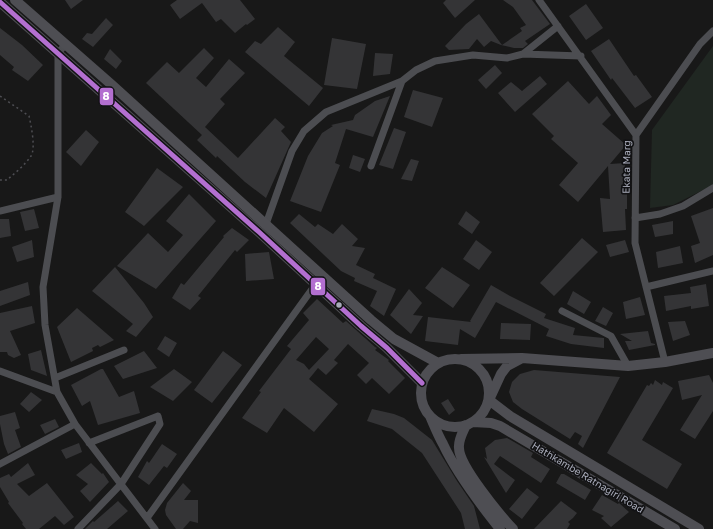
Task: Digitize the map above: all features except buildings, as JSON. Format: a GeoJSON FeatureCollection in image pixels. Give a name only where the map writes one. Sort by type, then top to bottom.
{"type":"FeatureCollection","features":[{"type":"Feature","properties":{"kind":"main road"},"geometry":{"type":"LineString","coordinates":[[15,0],[66,44],[371,320],[394,339],[438,363]]}},
{"type":"Feature","properties":{"kind":"main road"},"geometry":{"type":"LineString","coordinates":[[0,2],[259,232],[315,285],[388,348],[422,384]]}},
{"type":"Feature","properties":{"kind":"main road"},"geometry":{"type":"LineString","coordinates":[[500,529],[459,472],[443,445],[429,414],[424,407],[422,399],[422,384],[428,372],[438,363],[452,359],[522,358],[628,366],[665,362],[713,353]]}},
{"type":"Feature","properties":{"kind":"main road"},"geometry":{"type":"LineString","coordinates":[[429,414],[446,426],[456,427],[470,423],[480,416],[501,374],[507,366],[522,358]]}},
{"type":"Feature","properties":{"kind":"main road"},"geometry":{"type":"LineString","coordinates":[[461,359],[471,363],[480,370],[486,378],[489,389],[489,400]]}},
{"type":"Feature","properties":{"kind":"main road"},"geometry":{"type":"LineString","coordinates":[[489,400],[516,420],[699,529]]}},
{"type":"Feature","properties":{"kind":"main road"},"geometry":{"type":"LineString","coordinates":[[470,423],[460,437],[458,449],[466,467],[493,506],[513,529]]}},
{"type":"Feature","properties":{"kind":"main road","name":"Hathkambe Ratnagiri Road"},"geometry":{"type":"LineString","coordinates":[[470,423],[491,423],[500,426],[675,529]]}},
{"type":"Feature","properties":{"kind":"street","name":"Ekata Marg"},"geometry":{"type":"LineString","coordinates":[[540,0],[636,135],[635,243],[665,362]]}},
{"type":"Feature","properties":{"kind":"street"},"geometry":{"type":"LineString","coordinates":[[523,54],[558,26]]}},
{"type":"Feature","properties":{"kind":"street"},"geometry":{"type":"LineString","coordinates":[[636,135],[700,44],[713,31]]}},
{"type":"Feature","properties":{"kind":"street"},"geometry":{"type":"LineString","coordinates":[[66,44],[58,53],[58,197],[43,288],[45,325],[57,392],[75,424],[155,529]]}},
{"type":"Feature","properties":{"kind":"street"},"geometry":{"type":"LineString","coordinates":[[266,224],[292,151],[304,131],[326,112],[402,81],[416,70],[435,61],[473,55],[508,58],[523,54],[581,56]]}},
{"type":"Feature","properties":{"kind":"street"},"geometry":{"type":"LineString","coordinates":[[371,166],[402,81]]}},
{"type":"Feature","properties":{"kind":"street"},"geometry":{"type":"LineString","coordinates":[[635,218],[660,214],[683,206],[713,188]]}},
{"type":"Feature","properties":{"kind":"street"},"geometry":{"type":"LineString","coordinates":[[0,212],[58,197]]}},
{"type":"Feature","properties":{"kind":"street"},"geometry":{"type":"LineString","coordinates":[[646,287],[713,271]]}},
{"type":"Feature","properties":{"kind":"street"},"geometry":{"type":"LineString","coordinates":[[147,518],[315,285]]}},
{"type":"Feature","properties":{"kind":"street"},"geometry":{"type":"LineString","coordinates":[[562,311],[611,336],[628,366]]}},
{"type":"Feature","properties":{"kind":"street"},"geometry":{"type":"LineString","coordinates":[[55,378],[124,350]]}},
{"type":"Feature","properties":{"kind":"street"},"geometry":{"type":"LineString","coordinates":[[0,371],[57,392]]}},
{"type":"Feature","properties":{"kind":"street"},"geometry":{"type":"LineString","coordinates":[[78,529],[122,484],[160,424],[158,416],[89,443]]}},
{"type":"Feature","properties":{"kind":"street"},"geometry":{"type":"LineString","coordinates":[[0,464],[75,424]]}},
{"type":"Feature","properties":{"kind":"path"},"geometry":{"type":"LineString","coordinates":[[0,96],[30,116],[33,135],[32,155],[22,167],[7,180],[0,180]]}},
{"type":"Feature","properties":{"kind":"shaded area"},"geometry":{"type":"Polygon","coordinates":[[[713,46],[713,185],[673,205],[650,208],[652,130],[713,46]]]}},
{"type":"Feature","properties":{"kind":"transit line","name":"8"},"geometry":{"type":"LineString","coordinates":[[0,2],[259,232],[387,348],[422,383]]}}]}
